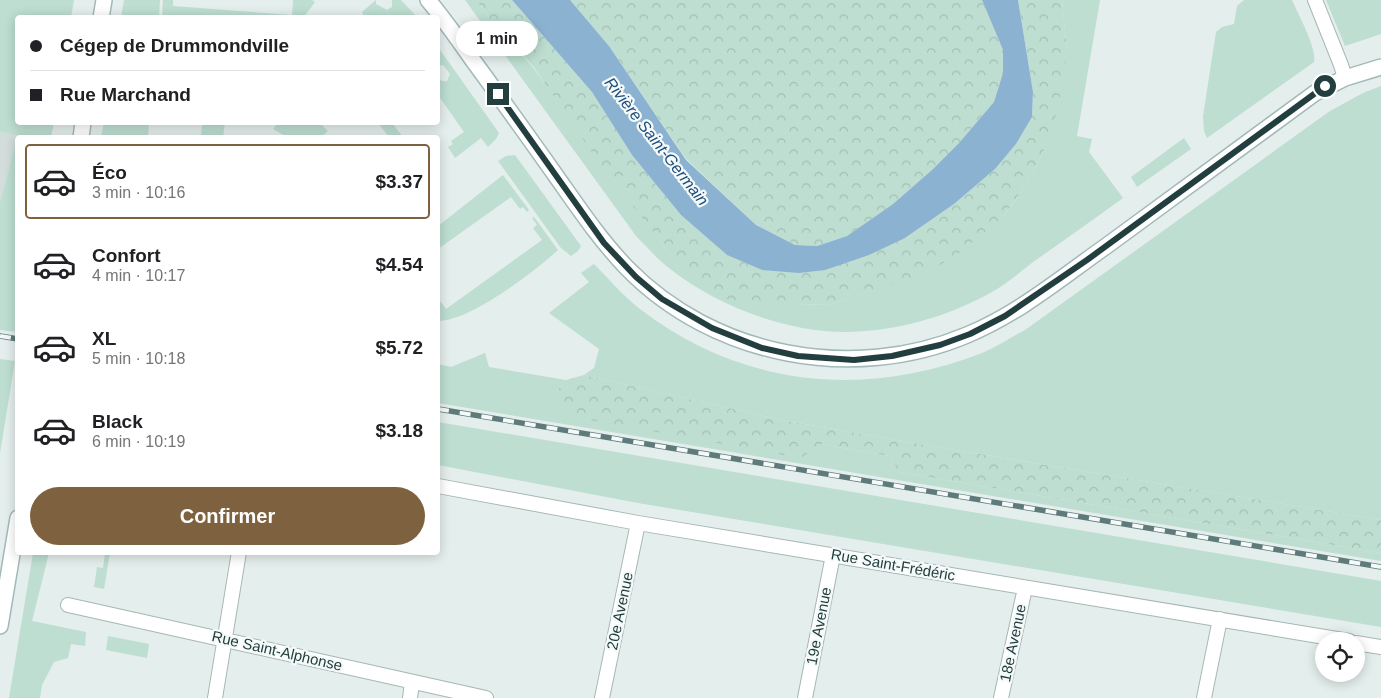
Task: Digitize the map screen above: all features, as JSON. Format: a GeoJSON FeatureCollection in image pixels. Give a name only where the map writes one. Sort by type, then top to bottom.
{"type":"FeatureCollection","features":[{"type":"Feature","properties":{"kind":"street"},"geometry":{"type":"LineString","coordinates":[[102,15],[104,0]]}},
{"type":"Feature","properties":{"kind":"street"},"geometry":{"type":"LineString","coordinates":[[428,0],[439,15]]}},
{"type":"Feature","properties":{"kind":"street"},"geometry":{"type":"LineString","coordinates":[[1315,0],[1345,78]]}},
{"type":"Feature","properties":{"kind":"street"},"geometry":{"type":"LineString","coordinates":[[440,16],[480,69],[596,233],[622,263],[644,284],[691,317],[735,338],[775,351],[820,358],[867,359],[906,354],[949,342],[987,326],[1022,306],[1315,93],[1345,78],[1381,67]]}},
{"type":"Feature","properties":{"kind":"street","name":"Rue Saint-Frédéric"},"geometry":{"type":"LineString","coordinates":[[440,486],[638,523],[1315,635]]}},
{"type":"Feature","properties":{"kind":"street","name":"20e Avenue"},"geometry":{"type":"LineString","coordinates":[[602,698],[638,523]]}},
{"type":"Feature","properties":{"kind":"street"},"geometry":{"type":"LineString","coordinates":[[0,626],[15,536]]}},
{"type":"Feature","properties":{"kind":"street"},"geometry":{"type":"LineString","coordinates":[[215,698],[238,555]]}},
{"type":"Feature","properties":{"kind":"street","name":"19e Avenue"},"geometry":{"type":"LineString","coordinates":[[805,698],[833,555]]}},
{"type":"Feature","properties":{"kind":"street","name":"18e Avenue"},"geometry":{"type":"LineString","coordinates":[[1001,698],[1025,588]]}},
{"type":"Feature","properties":{"kind":"street","name":"Rue Saint-Alphonse"},"geometry":{"type":"LineString","coordinates":[[68,605],[486,698]]}},
{"type":"Feature","properties":{"kind":"street"},"geometry":{"type":"LineString","coordinates":[[1204,698],[1220,619]]}},
{"type":"Feature","properties":{"kind":"street"},"geometry":{"type":"LineString","coordinates":[[1365,644],[1381,647]]}},
{"type":"Feature","properties":{"kind":"street"},"geometry":{"type":"LineString","coordinates":[[410,698],[412,682]]}},
{"type":"Feature","properties":{"kind":"shaded area"},"geometry":{"type":"Polygon","coordinates":[[[0,132],[18,135],[15,135],[15,146],[0,202],[0,132]]]}},
{"type":"Feature","properties":{"kind":"green space"},"geometry":{"type":"Polygon","coordinates":[[[0,0],[74,0],[71,15],[15,15],[15,125],[54,125],[51,135],[18,135],[0,132],[0,0]]]}},
{"type":"Feature","properties":{"kind":"green space"},"geometry":{"type":"Polygon","coordinates":[[[124,0],[160,0],[159,15],[121,15],[124,0]]]}},
{"type":"Feature","properties":{"kind":"green space"},"geometry":{"type":"Polygon","coordinates":[[[163,0],[173,0],[173,6],[292,15],[162,15],[163,0]]]}},
{"type":"Feature","properties":{"kind":"green space"},"geometry":{"type":"Polygon","coordinates":[[[293,0],[312,0],[315,2],[305,15],[292,15],[293,0]]]}},
{"type":"Feature","properties":{"kind":"green space"},"geometry":{"type":"Polygon","coordinates":[[[376,0],[376,4],[387,10],[392,7],[392,0],[401,0],[415,15],[363,15],[362,12],[376,0]]]}},
{"type":"Feature","properties":{"kind":"green space"},"geometry":{"type":"Polygon","coordinates":[[[465,0],[476,0],[497,28],[532,66],[680,271],[799,304],[830,305],[869,291],[1003,217],[1027,184],[1045,148],[1067,51],[1062,0],[1100,0],[1077,136],[1092,139],[1089,152],[1123,198],[1012,279],[973,302],[938,316],[901,326],[844,332],[821,331],[775,322],[729,305],[707,294],[669,268],[648,249],[636,236],[465,0]]]}},
{"type":"Feature","properties":{"kind":"green space"},"geometry":{"type":"Polygon","coordinates":[[[476,0],[512,0],[592,92],[632,155],[681,215],[727,255],[762,270],[905,238],[954,204],[995,169],[1016,144],[1032,117],[1033,92],[1018,0],[1062,0],[1067,51],[1058,110],[1045,148],[1027,184],[1002,218],[958,254],[920,277],[869,291],[830,305],[799,304],[749,308],[720,296],[680,271],[655,234],[604,170],[533,66],[497,28],[476,0]]]}},
{"type":"Feature","properties":{"kind":"green space"},"geometry":{"type":"Polygon","coordinates":[[[570,0],[982,0],[1003,50],[1003,73],[994,102],[959,143],[893,204],[847,236],[817,246],[795,245],[756,225],[686,159],[609,46],[570,0]]]}},
{"type":"Feature","properties":{"kind":"green space"},"geometry":{"type":"Polygon","coordinates":[[[1244,0],[1292,0],[1313,48],[1314,62],[1207,138],[1204,131],[1203,116],[1216,32],[1222,27],[1234,24],[1237,6],[1244,0]]]}},
{"type":"Feature","properties":{"kind":"green space"},"geometry":{"type":"Polygon","coordinates":[[[1326,0],[1381,0],[1381,34],[1345,46],[1326,0]]]}},
{"type":"Feature","properties":{"kind":"green space"},"geometry":{"type":"Polygon","coordinates":[[[440,50],[499,133],[488,147],[481,138],[455,158],[448,147],[453,144],[451,141],[464,132],[440,98],[440,80],[447,81],[450,74],[443,65],[440,66],[440,50]]]}},
{"type":"Feature","properties":{"kind":"green space"},"geometry":{"type":"Polygon","coordinates":[[[1381,86],[1381,520],[781,420],[584,375],[594,368],[599,349],[549,313],[589,282],[581,273],[594,264],[634,304],[679,335],[720,355],[762,369],[805,378],[849,380],[893,376],[938,368],[982,353],[1025,330],[1330,111],[1363,93],[1381,86]]]}},
{"type":"Feature","properties":{"kind":"green space"},"geometry":{"type":"Polygon","coordinates":[[[103,125],[149,125],[148,135],[101,135],[103,125]]]}},
{"type":"Feature","properties":{"kind":"green space"},"geometry":{"type":"Polygon","coordinates":[[[202,125],[225,125],[223,135],[201,135],[202,125]]]}},
{"type":"Feature","properties":{"kind":"green space"},"geometry":{"type":"Polygon","coordinates":[[[276,125],[322,125],[328,131],[323,135],[284,135],[273,129],[276,125]]]}},
{"type":"Feature","properties":{"kind":"green space"},"geometry":{"type":"Polygon","coordinates":[[[380,125],[394,125],[401,135],[387,135],[380,125]]]}},
{"type":"Feature","properties":{"kind":"green space"},"geometry":{"type":"Polygon","coordinates":[[[1184,138],[1191,149],[1137,187],[1131,177],[1184,138]]]}},
{"type":"Feature","properties":{"kind":"green space"},"geometry":{"type":"Polygon","coordinates":[[[15,146],[15,332],[0,330],[0,202],[15,146]]]}},
{"type":"Feature","properties":{"kind":"green space"},"geometry":{"type":"Polygon","coordinates":[[[515,155],[581,246],[571,256],[561,248],[498,161],[506,156],[515,155]]]}},
{"type":"Feature","properties":{"kind":"green space"},"geometry":{"type":"Polygon","coordinates":[[[503,175],[529,210],[527,212],[523,207],[520,209],[511,197],[440,248],[440,224],[503,175]]]}},
{"type":"Feature","properties":{"kind":"green space"},"geometry":{"type":"Polygon","coordinates":[[[534,217],[558,250],[501,294],[467,313],[440,321],[440,301],[446,309],[542,240],[533,228],[537,225],[532,218],[534,217]]]}},
{"type":"Feature","properties":{"kind":"green space"},"geometry":{"type":"Polygon","coordinates":[[[485,353],[489,367],[566,380],[556,392],[890,456],[899,472],[1381,553],[1381,561],[440,403],[440,364],[451,367],[485,353]]]}},
{"type":"Feature","properties":{"kind":"green space"},"geometry":{"type":"Polygon","coordinates":[[[0,359],[15,361],[0,453],[0,359]]]}},
{"type":"Feature","properties":{"kind":"green space"},"geometry":{"type":"Polygon","coordinates":[[[584,375],[781,420],[1381,520],[1381,553],[899,472],[890,456],[820,444],[801,458],[573,417],[556,392],[566,380],[584,375]]]}},
{"type":"Feature","properties":{"kind":"green space"},"geometry":{"type":"Polygon","coordinates":[[[440,422],[1381,581],[1381,627],[638,503],[440,465],[440,422]]]}},
{"type":"Feature","properties":{"kind":"green space"},"geometry":{"type":"Polygon","coordinates":[[[33,555],[48,555],[32,621],[86,632],[85,646],[71,644],[68,658],[54,662],[42,685],[40,698],[9,698],[33,555]]]}},
{"type":"Feature","properties":{"kind":"green space"},"geometry":{"type":"Polygon","coordinates":[[[105,555],[110,555],[104,589],[94,587],[97,567],[103,568],[105,555]]]}},
{"type":"Feature","properties":{"kind":"green space"},"geometry":{"type":"Polygon","coordinates":[[[108,636],[149,644],[147,658],[106,650],[108,636]]]}},
{"type":"Feature","properties":{"kind":"water","name":"Rivière Saint-Germain"},"geometry":{"type":"Polygon","coordinates":[[[512,0],[570,0],[609,46],[686,160],[756,225],[795,245],[817,246],[847,236],[893,204],[959,143],[994,102],[1003,73],[1003,50],[982,0],[1018,0],[1033,92],[1032,117],[1016,144],[995,169],[954,204],[905,238],[869,255],[825,270],[799,273],[762,270],[727,255],[681,215],[632,155],[592,92],[512,0]]]}},
{"type":"Feature","properties":{"kind":"railway"},"geometry":{"type":"LineString","coordinates":[[0,336],[15,338]]}},
{"type":"Feature","properties":{"kind":"railway"},"geometry":{"type":"LineString","coordinates":[[440,409],[1381,567]]}},
{"type":"Feature","properties":{"kind":"route"},"geometry":{"type":"LineString","coordinates":[[498,94],[604,243],[636,277],[662,299],[712,328],[762,348],[798,356],[854,360],[892,356],[940,345],[970,334],[1005,316],[1087,260],[1325,86]]}}]}
